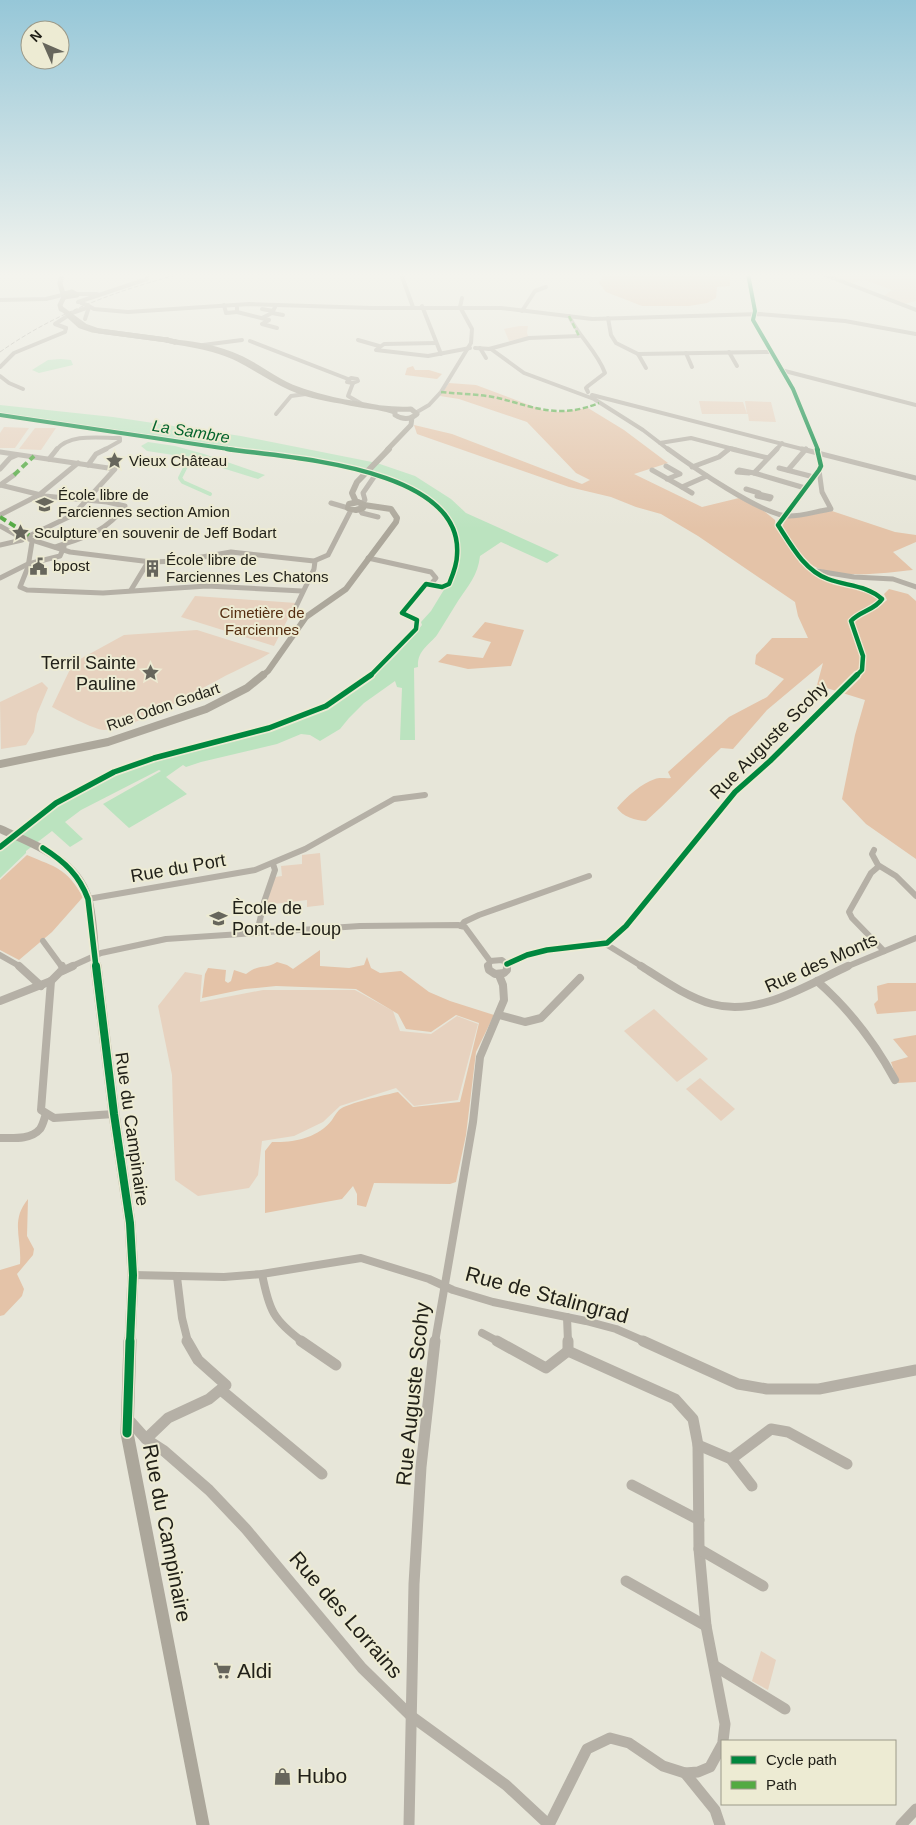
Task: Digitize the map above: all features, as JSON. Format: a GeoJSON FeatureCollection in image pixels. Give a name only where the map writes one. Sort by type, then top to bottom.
{"type":"FeatureCollection","features":[{"type":"Feature","properties":{"kind":"main road"},"geometry":{"type":"LineString","coordinates":[[237,359],[285,386],[306,394],[397,411],[414,410],[416,416],[412,418],[396,416],[397,411]]}},
{"type":"Feature","properties":{"kind":"main road"},"geometry":{"type":"LineString","coordinates":[[243,359],[298,390],[325,398],[397,411]]}},
{"type":"Feature","properties":{"kind":"main road"},"geometry":{"type":"LineString","coordinates":[[404,418],[409,422],[407,428]]}},
{"type":"Feature","properties":{"kind":"main road"},"geometry":{"type":"LineString","coordinates":[[350,509],[361,505],[353,496],[353,490],[363,474],[412,424],[412,418]]}},
{"type":"Feature","properties":{"kind":"main road","name":"Rue Odon Godart"},"geometry":{"type":"LineString","coordinates":[[0,762],[108,742],[206,709],[234,696],[268,671],[301,622],[346,589],[398,518],[391,510],[361,505]]}},
{"type":"Feature","properties":{"kind":"main road","name":"Rue du Campinaire"},"geometry":{"type":"LineString","coordinates":[[0,829],[43,848],[63,860],[83,883],[88,898],[114,1114],[130,1223],[133,1275],[127,1434],[203,1825]]}},
{"type":"Feature","properties":{"kind":"street"},"geometry":{"type":"LineString","coordinates":[[297,359],[348,379],[347,382],[353,383],[348,396],[362,404]]}},
{"type":"Feature","properties":{"kind":"street"},"geometry":{"type":"LineString","coordinates":[[414,410],[432,402],[464,359]]}},
{"type":"Feature","properties":{"kind":"street"},"geometry":{"type":"LineString","coordinates":[[503,359],[524,374],[586,393],[596,398],[692,467],[770,512],[783,516],[831,509],[822,492],[819,470],[820,453],[793,389],[774,359]]}},
{"type":"Feature","properties":{"kind":"street"},"geometry":{"type":"LineString","coordinates":[[586,393],[588,385],[602,377],[605,372],[598,359]]}},
{"type":"Feature","properties":{"kind":"street"},"geometry":{"type":"LineString","coordinates":[[641,359],[646,368]]}},
{"type":"Feature","properties":{"kind":"street"},"geometry":{"type":"LineString","coordinates":[[689,359],[692,367]]}},
{"type":"Feature","properties":{"kind":"street"},"geometry":{"type":"LineString","coordinates":[[733,359],[737,366]]}},
{"type":"Feature","properties":{"kind":"street"},"geometry":{"type":"LineString","coordinates":[[781,370],[916,405]]}},
{"type":"Feature","properties":{"kind":"street"},"geometry":{"type":"LineString","coordinates":[[0,376],[23,390]]}},
{"type":"Feature","properties":{"kind":"street"},"geometry":{"type":"LineString","coordinates":[[285,386],[290,393],[288,399]]}},
{"type":"Feature","properties":{"kind":"street"},"geometry":{"type":"LineString","coordinates":[[276,414],[288,399],[294,395],[306,394]]}},
{"type":"Feature","properties":{"kind":"street"},"geometry":{"type":"LineString","coordinates":[[596,398],[916,478]]}},
{"type":"Feature","properties":{"kind":"street"},"geometry":{"type":"LineString","coordinates":[[49,459],[58,446],[70,439],[120,438],[120,441],[96,454],[88,465]]}},
{"type":"Feature","properties":{"kind":"street"},"geometry":{"type":"LineString","coordinates":[[660,443],[691,438],[768,458]]}},
{"type":"Feature","properties":{"kind":"street"},"geometry":{"type":"LineString","coordinates":[[782,443],[752,473],[805,488]]}},
{"type":"Feature","properties":{"kind":"street"},"geometry":{"type":"LineString","coordinates":[[692,467],[719,457],[730,448]]}},
{"type":"Feature","properties":{"kind":"street"},"geometry":{"type":"LineString","coordinates":[[788,470],[806,449]]}},
{"type":"Feature","properties":{"kind":"street"},"geometry":{"type":"LineString","coordinates":[[0,452],[8,455],[18,454],[115,469],[89,500],[69,518],[23,538],[0,545]]}},
{"type":"Feature","properties":{"kind":"street"},"geometry":{"type":"LineString","coordinates":[[0,468],[8,455]]}},
{"type":"Feature","properties":{"kind":"street"},"geometry":{"type":"LineString","coordinates":[[0,515],[39,495],[78,463]]}},
{"type":"Feature","properties":{"kind":"street"},"geometry":{"type":"LineString","coordinates":[[666,466],[680,474],[667,479]]}},
{"type":"Feature","properties":{"kind":"street"},"geometry":{"type":"LineString","coordinates":[[779,468],[810,476]]}},
{"type":"Feature","properties":{"kind":"street"},"geometry":{"type":"LineString","coordinates":[[652,470],[692,493]]}},
{"type":"Feature","properties":{"kind":"street"},"geometry":{"type":"LineString","coordinates":[[819,470],[778,525],[804,562],[814,571],[827,576],[893,578],[916,587]]}},
{"type":"Feature","properties":{"kind":"street"},"geometry":{"type":"LineString","coordinates":[[376,474],[365,490],[363,495],[366,500],[361,505],[378,518]]}},
{"type":"Feature","properties":{"kind":"street"},"geometry":{"type":"LineString","coordinates":[[1,483],[14,475]]}},
{"type":"Feature","properties":{"kind":"street"},"geometry":{"type":"LineString","coordinates":[[682,487],[707,476]]}},
{"type":"Feature","properties":{"kind":"street"},"geometry":{"type":"LineString","coordinates":[[1,483],[39,495],[126,506],[105,530],[53,548]]}},
{"type":"Feature","properties":{"kind":"street"},"geometry":{"type":"LineString","coordinates":[[746,489],[759,494],[750,501]]}},
{"type":"Feature","properties":{"kind":"street"},"geometry":{"type":"LineString","coordinates":[[0,526],[32,542],[53,548],[148,562],[178,561],[231,552],[315,561],[328,555],[350,509],[331,503]]}},
{"type":"Feature","properties":{"kind":"street"},"geometry":{"type":"LineString","coordinates":[[32,542],[28,564],[20,587],[27,590],[103,593],[207,586],[302,592]]}},
{"type":"Feature","properties":{"kind":"street"},"geometry":{"type":"LineString","coordinates":[[0,578],[28,564],[56,558],[62,554],[67,543]]}},
{"type":"Feature","properties":{"kind":"street"},"geometry":{"type":"LineString","coordinates":[[369,558],[431,572],[436,578],[431,584]]}},
{"type":"Feature","properties":{"kind":"street"},"geometry":{"type":"LineString","coordinates":[[294,613],[314,569],[315,561]]}},
{"type":"Feature","properties":{"kind":"street"},"geometry":{"type":"LineString","coordinates":[[131,590],[148,562]]}},
{"type":"Feature","properties":{"kind":"street"},"geometry":{"type":"LineString","coordinates":[[814,571],[827,576]]}},
{"type":"Feature","properties":{"kind":"street","name":"Rue Auguste Scohy"},"geometry":{"type":"LineString","coordinates":[[604,943],[612,940],[626,926],[735,792],[770,761],[862,670],[863,656],[851,621],[856,614],[878,605],[882,599],[866,589],[827,576]]}},
{"type":"Feature","properties":{"kind":"street","name":"Rue du Port"},"geometry":{"type":"LineString","coordinates":[[88,898],[255,870],[273,864],[394,799],[425,794]]}},
{"type":"Feature","properties":{"kind":"street"},"geometry":{"type":"LineString","coordinates":[[874,850],[872,854],[873,860],[878,868],[896,876],[916,896]]}},
{"type":"Feature","properties":{"kind":"street"},"geometry":{"type":"LineString","coordinates":[[257,933],[264,902],[275,870],[273,864]]}},
{"type":"Feature","properties":{"kind":"street"},"geometry":{"type":"LineString","coordinates":[[878,868],[872,873],[849,912],[852,918],[884,951]]}},
{"type":"Feature","properties":{"kind":"street"},"geometry":{"type":"LineString","coordinates":[[461,926],[464,922],[478,915],[589,876]]}},
{"type":"Feature","properties":{"kind":"street"},"geometry":{"type":"LineString","coordinates":[[0,1002],[51,980],[64,970],[94,956],[166,939],[360,926],[444,924],[461,926],[468,931],[490,961]]}},
{"type":"Feature","properties":{"kind":"street","name":"Rue des Monts"},"geometry":{"type":"LineString","coordinates":[[604,943],[657,978],[711,1004],[734,1008],[765,1004],[916,938]]}},
{"type":"Feature","properties":{"kind":"street"},"geometry":{"type":"LineString","coordinates":[[44,941],[64,970]]}},
{"type":"Feature","properties":{"kind":"street"},"geometry":{"type":"LineString","coordinates":[[507,964],[520,956],[535,952],[604,943]]}},
{"type":"Feature","properties":{"kind":"street"},"geometry":{"type":"LineString","coordinates":[[0,955],[16,964],[38,985],[50,991]]}},
{"type":"Feature","properties":{"kind":"street"},"geometry":{"type":"LineString","coordinates":[[490,961],[502,960],[507,964]]}},
{"type":"Feature","properties":{"kind":"street"},"geometry":{"type":"LineString","coordinates":[[490,961],[488,965],[489,970],[499,975],[507,970],[507,964]]}},
{"type":"Feature","properties":{"kind":"street","name":"Rue Auguste Scohy"},"geometry":{"type":"LineString","coordinates":[[409,1825],[414,1584],[421,1467],[436,1332],[474,1122],[480,1056],[504,1000],[503,985],[499,975]]}},
{"type":"Feature","properties":{"kind":"street"},"geometry":{"type":"LineString","coordinates":[[499,1015],[517,1022],[534,1022],[541,1018],[580,978]]}},
{"type":"Feature","properties":{"kind":"street"},"geometry":{"type":"LineString","coordinates":[[51,980],[41,1110],[54,1118],[114,1114]]}},
{"type":"Feature","properties":{"kind":"street"},"geometry":{"type":"LineString","coordinates":[[817,981],[848,1013],[880,1054],[895,1080]]}},
{"type":"Feature","properties":{"kind":"street"},"geometry":{"type":"LineString","coordinates":[[0,1138],[27,1136],[36,1133],[41,1128],[46,1114]]}},
{"type":"Feature","properties":{"kind":"street","name":"Rue de Stalingrad"},"geometry":{"type":"LineString","coordinates":[[133,1275],[224,1277],[262,1274],[361,1258],[429,1279],[444,1286],[493,1302],[616,1329],[738,1384],[767,1390],[819,1389],[916,1370]]}},
{"type":"Feature","properties":{"kind":"street"},"geometry":{"type":"LineString","coordinates":[[262,1274],[270,1307],[275,1317],[292,1333],[336,1366]]}},
{"type":"Feature","properties":{"kind":"street"},"geometry":{"type":"LineString","coordinates":[[146,1439],[157,1427],[175,1414],[201,1404],[226,1385],[193,1356],[189,1347],[178,1299],[177,1277]]}},
{"type":"Feature","properties":{"kind":"street"},"geometry":{"type":"LineString","coordinates":[[567,1317],[568,1351]]}},
{"type":"Feature","properties":{"kind":"street"},"geometry":{"type":"LineString","coordinates":[[482,1333],[546,1368],[568,1351]]}},
{"type":"Feature","properties":{"kind":"street"},"geometry":{"type":"LineString","coordinates":[[568,1351],[675,1399],[693,1419],[698,1445],[699,1549],[706,1626],[725,1724],[723,1740]]}},
{"type":"Feature","properties":{"kind":"street"},"geometry":{"type":"LineString","coordinates":[[221,1390],[322,1474]]}},
{"type":"Feature","properties":{"kind":"street","name":"Rue des Lorrains"},"geometry":{"type":"LineString","coordinates":[[127,1417],[146,1439],[163,1450],[234,1516],[362,1668],[411,1716],[506,1785],[548,1824]]}},
{"type":"Feature","properties":{"kind":"street"},"geometry":{"type":"LineString","coordinates":[[731,1459],[772,1429],[788,1432],[847,1464]]}},
{"type":"Feature","properties":{"kind":"street"},"geometry":{"type":"LineString","coordinates":[[698,1445],[731,1459],[752,1486]]}},
{"type":"Feature","properties":{"kind":"street"},"geometry":{"type":"LineString","coordinates":[[632,1485],[699,1520]]}},
{"type":"Feature","properties":{"kind":"street"},"geometry":{"type":"LineString","coordinates":[[699,1549],[763,1586]]}},
{"type":"Feature","properties":{"kind":"street"},"geometry":{"type":"LineString","coordinates":[[626,1581],[706,1626]]}},
{"type":"Feature","properties":{"kind":"street"},"geometry":{"type":"LineString","coordinates":[[715,1666],[785,1709]]}},
{"type":"Feature","properties":{"kind":"street"},"geometry":{"type":"LineString","coordinates":[[548,1824],[587,1749],[610,1738],[630,1743],[663,1766],[685,1773],[698,1772],[710,1767],[721,1747]]}},
{"type":"Feature","properties":{"kind":"street"},"geometry":{"type":"LineString","coordinates":[[685,1773],[715,1810],[720,1825]]}},
{"type":"Feature","properties":{"kind":"street"},"geometry":{"type":"LineString","coordinates":[[901,1825],[916,1809]]}},
{"type":"Feature","properties":{"kind":"green space"},"geometry":{"type":"Polygon","coordinates":[[[699,401],[743,402],[747,414],[702,414],[699,401]]]}},
{"type":"Feature","properties":{"kind":"green space"},"geometry":{"type":"Polygon","coordinates":[[[745,401],[771,402],[776,422],[749,421],[745,401]]]}},
{"type":"Feature","properties":{"kind":"green space"},"geometry":{"type":"Polygon","coordinates":[[[4,427],[29,428],[15,448],[0,448],[0,433],[4,427]]]}},
{"type":"Feature","properties":{"kind":"green space"},"geometry":{"type":"Polygon","coordinates":[[[35,428],[56,428],[41,450],[19,449],[35,428]]]}},
{"type":"Feature","properties":{"kind":"green space","name":"Cimetière de Farciennes"},"geometry":{"type":"Polygon","coordinates":[[[195,596],[296,603],[274,646],[181,617],[195,596]]]}},
{"type":"Feature","properties":{"kind":"green space","name":"Terril Sainte Pauline"},"geometry":{"type":"Polygon","coordinates":[[[197,630],[270,653],[146,718],[117,728],[99,729],[52,707],[73,663],[124,635],[197,630]]]}},
{"type":"Feature","properties":{"kind":"green space"},"geometry":{"type":"Polygon","coordinates":[[[42,682],[48,688],[37,714],[34,732],[26,745],[1,749],[0,702],[42,682]]]}},
{"type":"Feature","properties":{"kind":"green space"},"geometry":{"type":"Polygon","coordinates":[[[320,853],[324,905],[307,907],[307,900],[266,905],[275,877],[282,876],[281,866],[302,864],[302,855],[320,853]]]}},
{"type":"Feature","properties":{"kind":"green space"},"geometry":{"type":"Polygon","coordinates":[[[185,972],[202,975],[200,1002],[263,990],[355,990],[393,1011],[400,1031],[431,1034],[457,1016],[478,1024],[458,1100],[414,1106],[396,1088],[340,1106],[323,1122],[294,1136],[262,1141],[258,1175],[249,1188],[198,1196],[175,1180],[172,1075],[158,1006],[185,972]]]}},
{"type":"Feature","properties":{"kind":"green space"},"geometry":{"type":"Polygon","coordinates":[[[654,1009],[708,1059],[677,1082],[624,1031],[654,1009]]]}},
{"type":"Feature","properties":{"kind":"green space"},"geometry":{"type":"Polygon","coordinates":[[[700,1078],[735,1109],[721,1121],[686,1089],[700,1078]]]}},
{"type":"Feature","properties":{"kind":"green space"},"geometry":{"type":"Polygon","coordinates":[[[761,1651],[776,1660],[768,1690],[752,1681],[761,1651]]]}},
{"type":"Feature","properties":{"kind":"shaded area"},"geometry":{"type":"Polygon","coordinates":[[[413,366],[415,370],[429,370],[442,374],[437,379],[405,375],[407,368],[413,366]]]}},
{"type":"Feature","properties":{"kind":"shaded area"},"geometry":{"type":"Polygon","coordinates":[[[449,383],[476,385],[545,411],[560,412],[588,408],[624,430],[668,463],[634,474],[702,507],[739,498],[764,511],[775,520],[776,527],[800,563],[812,572],[876,596],[880,606],[887,600],[884,594],[889,589],[908,594],[916,601],[916,859],[866,824],[842,799],[855,735],[865,700],[817,685],[823,663],[767,710],[733,749],[721,748],[646,821],[638,820],[619,811],[617,808],[634,791],[645,784],[657,778],[671,778],[668,772],[729,717],[767,697],[784,679],[755,664],[756,655],[772,638],[808,638],[798,616],[795,602],[698,536],[661,514],[611,497],[569,487],[417,434],[414,425],[452,434],[582,484],[590,480],[576,473],[527,422],[459,399],[440,396],[449,383]]]}},
{"type":"Feature","properties":{"kind":"shaded area"},"geometry":{"type":"Polygon","coordinates":[[[832,511],[895,532],[916,535],[916,542],[893,552],[913,570],[873,574],[843,574],[817,568],[807,562],[803,559],[782,527],[786,518],[832,511]]]}},
{"type":"Feature","properties":{"kind":"shaded area"},"geometry":{"type":"Polygon","coordinates":[[[485,622],[524,630],[511,666],[468,669],[438,662],[447,654],[483,658],[491,642],[472,637],[485,622]]]}},
{"type":"Feature","properties":{"kind":"shaded area"},"geometry":{"type":"Polygon","coordinates":[[[27,855],[53,866],[65,874],[83,897],[52,932],[19,960],[0,950],[0,880],[27,855]]]}},
{"type":"Feature","properties":{"kind":"shaded area"},"geometry":{"type":"Polygon","coordinates":[[[320,950],[320,966],[349,968],[364,965],[367,957],[371,968],[380,973],[401,971],[429,992],[494,1015],[476,1052],[466,1135],[456,1182],[450,1184],[374,1183],[366,1207],[357,1205],[357,1194],[353,1186],[342,1199],[265,1213],[265,1151],[272,1142],[288,1142],[305,1138],[320,1131],[343,1107],[398,1092],[413,1107],[460,1102],[479,1023],[456,1015],[431,1032],[406,1029],[398,1014],[356,989],[276,986],[245,989],[202,998],[205,974],[208,968],[226,970],[225,981],[228,983],[231,981],[234,970],[246,974],[277,962],[293,969],[320,950]]]}},
{"type":"Feature","properties":{"kind":"shaded area"},"geometry":{"type":"Polygon","coordinates":[[[888,983],[916,983],[916,1011],[877,1014],[874,1004],[878,1000],[877,986],[888,983]]]}},
{"type":"Feature","properties":{"kind":"shaded area"},"geometry":{"type":"Polygon","coordinates":[[[916,1035],[916,1082],[898,1083],[891,1062],[908,1057],[893,1039],[916,1035]]]}},
{"type":"Feature","properties":{"kind":"shaded area"},"geometry":{"type":"Polygon","coordinates":[[[28,1199],[27,1236],[34,1249],[33,1255],[17,1274],[24,1289],[22,1296],[4,1315],[0,1316],[0,1270],[20,1264],[18,1222],[19,1215],[28,1199]]]}},
{"type":"Feature","properties":{"kind":"water"},"geometry":{"type":"Polygon","coordinates":[[[48,360],[71,360],[73,365],[39,373],[32,370],[48,360]]]}},
{"type":"Feature","properties":{"kind":"water","name":"La Sambre"},"geometry":{"type":"Polygon","coordinates":[[[0,405],[113,417],[241,436],[377,463],[415,476],[451,499],[466,513],[559,555],[547,563],[501,542],[480,556],[472,580],[437,635],[421,653],[418,667],[414,668],[415,740],[400,740],[402,688],[397,687],[395,681],[364,703],[340,729],[320,741],[310,735],[301,734],[277,744],[186,767],[183,765],[166,777],[187,794],[129,828],[103,804],[161,771],[159,770],[81,810],[65,822],[83,839],[70,847],[52,831],[26,851],[0,878],[0,850],[41,817],[84,788],[116,773],[153,760],[269,730],[292,722],[313,713],[354,690],[391,660],[422,625],[421,622],[431,611],[445,588],[449,587],[453,581],[460,561],[460,547],[457,533],[446,513],[430,498],[411,486],[388,476],[340,465],[210,446],[176,438],[118,432],[0,414],[0,405]]]}},
{"type":"Feature","properties":{"kind":"water"},"geometry":{"type":"Polygon","coordinates":[[[148,442],[175,446],[204,454],[265,475],[258,479],[187,457],[147,451],[141,446],[148,442]]]}},
{"type":"Feature","properties":{"kind":"waterway"},"geometry":{"type":"LineString","coordinates":[[189,460],[180,478],[183,482],[210,494]]}},
{"type":"Feature","properties":{"kind":"marked path"},"geometry":{"type":"LineString","coordinates":[[441,392],[497,398],[530,408],[560,412],[586,408],[599,403]]}},
{"type":"Feature","properties":{"kind":"marked path"},"geometry":{"type":"LineString","coordinates":[[14,475],[34,456]]}},
{"type":"Feature","properties":{"kind":"marked path"},"geometry":{"type":"LineString","coordinates":[[0,517],[29,535]]}},
{"type":"Feature","properties":{"kind":"cycle path"},"geometry":{"type":"LineString","coordinates":[[507,964],[540,951],[562,947],[601,945],[612,940],[626,926],[735,792],[770,761],[862,670],[863,656],[851,621],[859,613],[877,605],[882,599],[870,590],[821,576],[796,553],[778,525],[821,466],[819,453],[793,389],[776,359]]}},
{"type":"Feature","properties":{"kind":"cycle path"},"geometry":{"type":"LineString","coordinates":[[0,415],[331,464],[373,473],[411,488],[437,506],[453,528],[458,554],[449,584],[442,587],[426,584],[402,613],[417,620],[416,629],[369,677],[357,683],[349,691],[326,706],[269,728],[154,758],[114,772],[56,803],[0,847]]}},
{"type":"Feature","properties":{"kind":"cycle path"},"geometry":{"type":"LineString","coordinates":[[43,848],[59,858],[71,869],[81,881],[88,899],[114,1114],[130,1223],[133,1275],[127,1433]]}},
{"type":"Feature","properties":{"kind":"place","name":"Vieux Château"},"geometry":{"type":"Point","coordinates":[115,461]}},
{"type":"Feature","properties":{"kind":"place","name":"École libre de Farciennes section Amion"},"geometry":{"type":"Point","coordinates":[44,504]}},
{"type":"Feature","properties":{"kind":"place","name":"Sculpture en souvenir de Jeff Bodart"},"geometry":{"type":"Point","coordinates":[20,533]}},
{"type":"Feature","properties":{"kind":"place","name":"bpost"},"geometry":{"type":"Point","coordinates":[39,566]}},
{"type":"Feature","properties":{"kind":"place","name":"École libre de Farciennes Les Chatons"},"geometry":{"type":"Point","coordinates":[152,569]}},
{"type":"Feature","properties":{"kind":"place","name":"Terril Sainte Pauline"},"geometry":{"type":"Point","coordinates":[150,673]}},
{"type":"Feature","properties":{"kind":"place","name":"Ècole de Pont-de-Loup"},"geometry":{"type":"Point","coordinates":[218,918]}},
{"type":"Feature","properties":{"kind":"place","name":"Aldi"},"geometry":{"type":"Point","coordinates":[223,1671]}},
{"type":"Feature","properties":{"kind":"place","name":"Hubo"},"geometry":{"type":"Point","coordinates":[283,1776]}}]}
